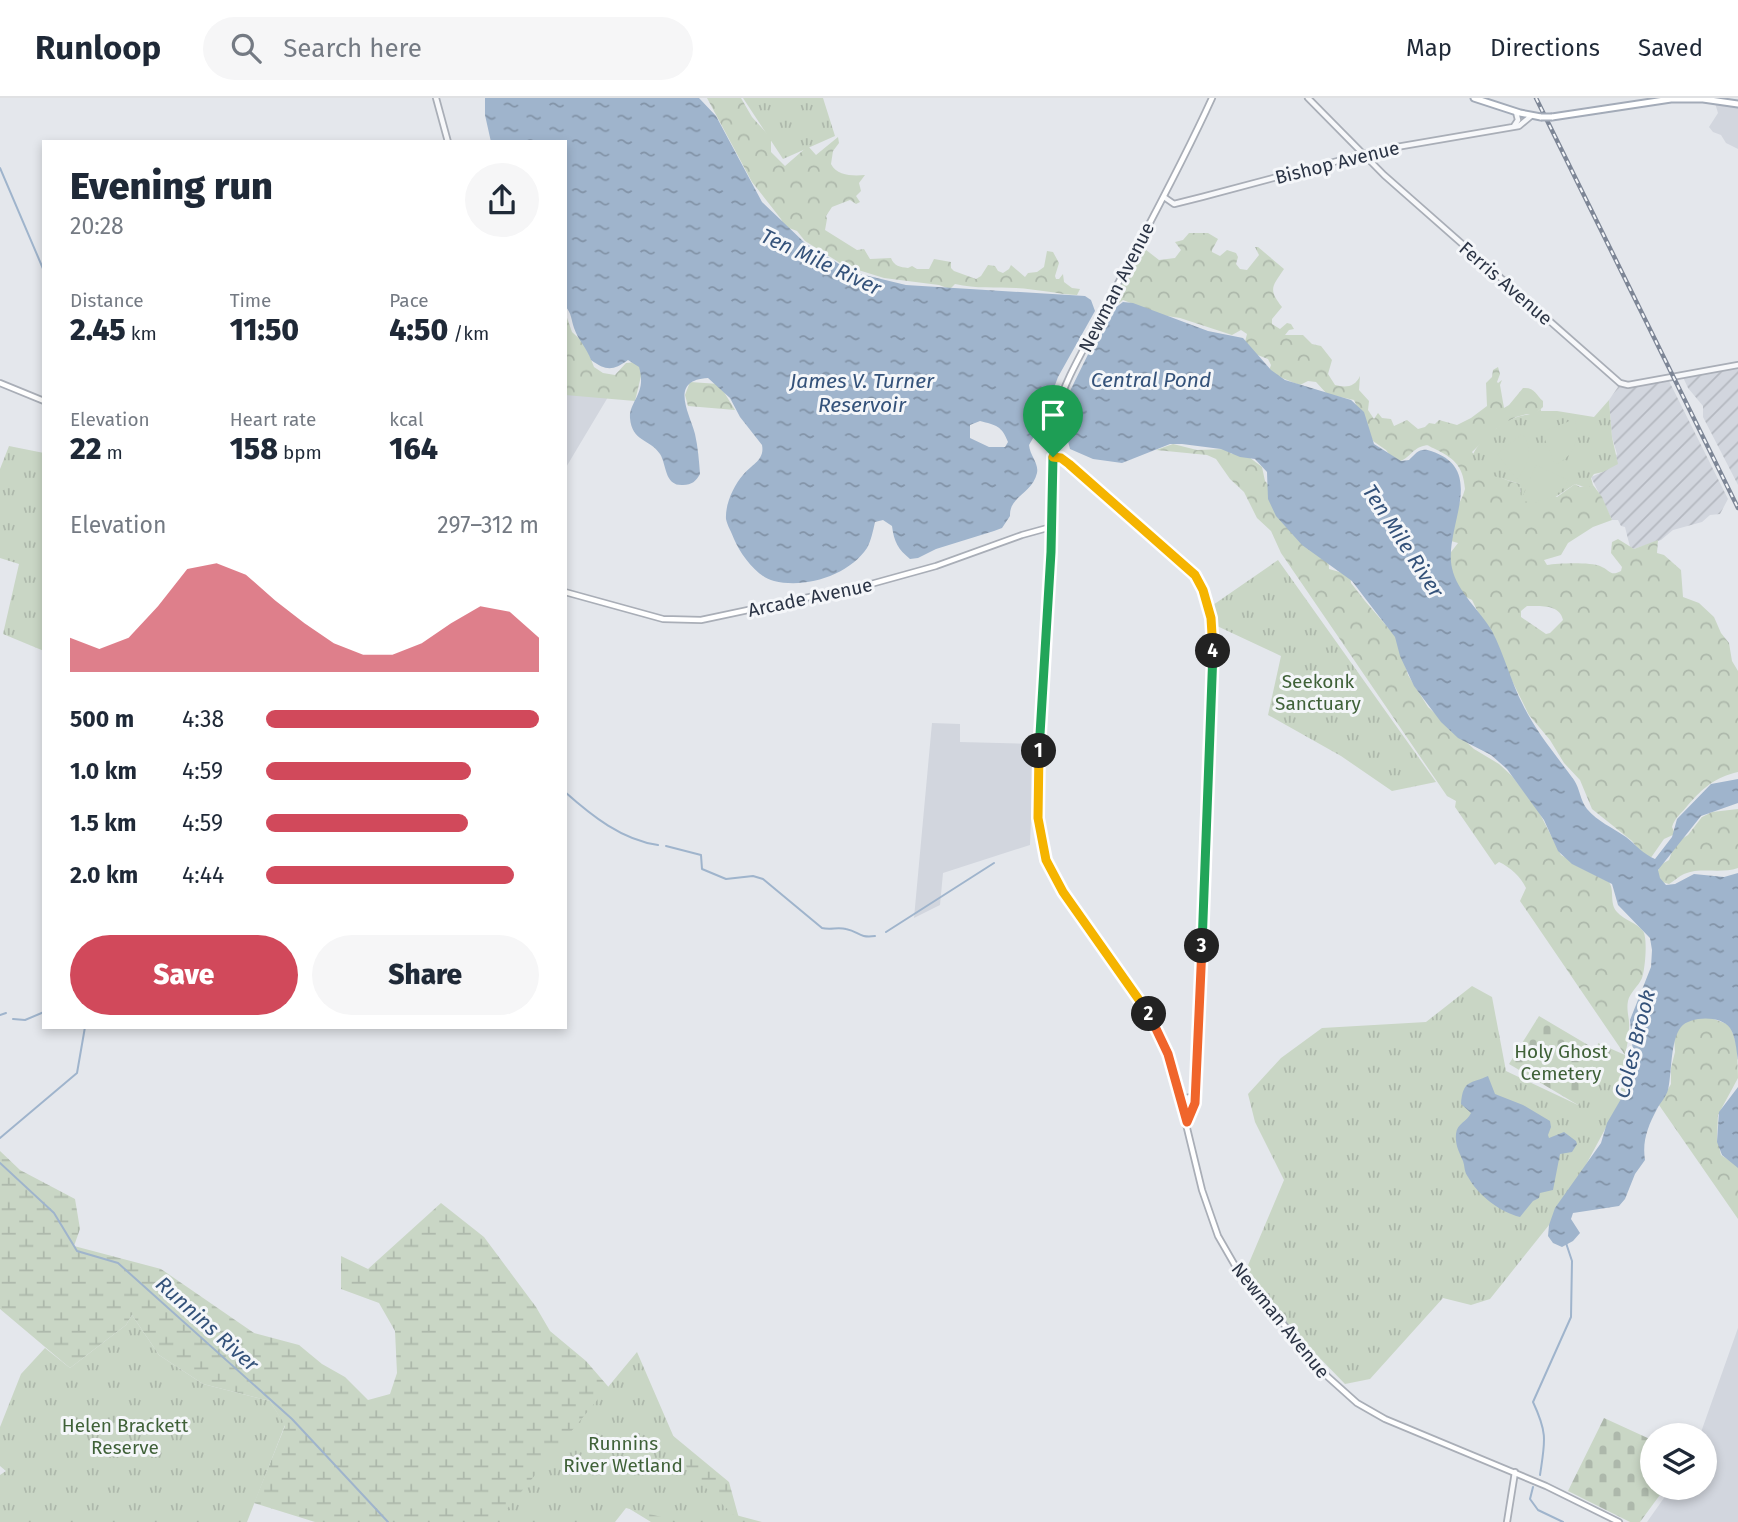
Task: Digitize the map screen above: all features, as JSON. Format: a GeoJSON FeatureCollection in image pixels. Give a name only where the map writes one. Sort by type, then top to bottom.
{"type":"FeatureCollection","features":[{"type":"Feature","properties":{"kind":"main road","name":"Newman Avenue"},"geometry":{"type":"LineString","coordinates":[[1212,98],[1060,400],[1054,438],[1039,741],[1038,818],[1046,860],[1063,892],[1154,1021],[1168,1054],[1183,1105],[1210,1215],[1228,1254],[1262,1300],[1328,1377],[1357,1403],[1382,1417],[1515,1472],[1619,1522]]}},
{"type":"Feature","properties":{"kind":"main road"},"geometry":{"type":"LineString","coordinates":[[1474,98],[1541,117],[1675,98],[1709,99],[1737,105]]}},
{"type":"Feature","properties":{"kind":"main road"},"geometry":{"type":"LineString","coordinates":[[0,383],[42,400]]}},
{"type":"Feature","properties":{"kind":"main road","name":"Arcade Avenue"},"geometry":{"type":"LineString","coordinates":[[567,593],[663,619],[701,620],[871,584],[936,566],[1051,527]]}},
{"type":"Feature","properties":{"kind":"street"},"geometry":{"type":"LineString","coordinates":[[436,98],[447,140]]}},
{"type":"Feature","properties":{"kind":"street","name":"Ferris Avenue"},"geometry":{"type":"LineString","coordinates":[[1308,98],[1384,176],[1620,383],[1628,385],[1738,365]]}},
{"type":"Feature","properties":{"kind":"street"},"geometry":{"type":"LineString","coordinates":[[1514,126],[1518,120],[1517,112]]}},
{"type":"Feature","properties":{"kind":"street","name":"Bishop Avenue"},"geometry":{"type":"LineString","coordinates":[[1164,197],[1174,204],[1401,145],[1514,126],[1522,124],[1531,116]]}},
{"type":"Feature","properties":{"kind":"street"},"geometry":{"type":"LineString","coordinates":[[1053,457],[1061,458],[1069,464],[1192,572],[1203,590],[1211,618],[1213,668],[1196,1092],[1195,1103],[1187,1122]]}},
{"type":"Feature","properties":{"kind":"street"},"geometry":{"type":"LineString","coordinates":[[1181,1099],[1191,1097],[1196,1092]]}},
{"type":"Feature","properties":{"kind":"street"},"geometry":{"type":"LineString","coordinates":[[1183,1105],[1195,1103]]}},
{"type":"Feature","properties":{"kind":"street"},"geometry":{"type":"LineString","coordinates":[[1507,1522],[1515,1472]]}},
{"type":"Feature","properties":{"kind":"shaded area"},"geometry":{"type":"Polygon","coordinates":[[[1718,100],[1738,102],[1738,149],[1726,143],[1721,135],[1709,127],[1718,113],[1715,103],[1718,100]]]}},
{"type":"Feature","properties":{"kind":"shaded area"},"geometry":{"type":"Polygon","coordinates":[[[1738,365],[1738,485],[1703,417],[1703,406],[1688,388],[1682,375],[1738,365]]]}},
{"type":"Feature","properties":{"kind":"shaded area"},"geometry":{"type":"Polygon","coordinates":[[[1667,377],[1728,499],[1720,514],[1710,515],[1702,522],[1673,530],[1661,540],[1634,549],[1630,547],[1625,527],[1621,526],[1618,520],[1612,520],[1591,477],[1603,472],[1617,454],[1612,437],[1609,400],[1618,387],[1612,379],[1627,383],[1667,377]]]}},
{"type":"Feature","properties":{"kind":"shaded area"},"geometry":{"type":"Polygon","coordinates":[[[567,392],[608,397],[567,466],[567,392]]]}},
{"type":"Feature","properties":{"kind":"shaded area"},"geometry":{"type":"Polygon","coordinates":[[[932,723],[960,724],[960,742],[1034,744],[1030,845],[943,873],[940,905],[914,918],[932,723]]]}},
{"type":"Feature","properties":{"kind":"shaded area"},"geometry":{"type":"Polygon","coordinates":[[[1738,1328],[1738,1522],[1647,1522],[1663,1500],[1717,1500],[1717,1423],[1704,1423],[1738,1328]]]}},
{"type":"Feature","properties":{"kind":"green space"},"geometry":{"type":"Polygon","coordinates":[[[707,98],[741,98],[752,117],[771,138],[771,152],[785,166],[808,146],[816,155],[838,137],[839,143],[833,151],[831,164],[837,171],[846,174],[865,175],[859,183],[861,191],[856,196],[860,202],[856,204],[850,200],[832,207],[826,216],[825,230],[857,250],[864,249],[870,259],[891,258],[898,266],[912,266],[917,269],[929,269],[934,259],[951,262],[954,271],[976,279],[988,265],[995,266],[1003,273],[1011,265],[1025,277],[1028,273],[1037,272],[1044,267],[1047,251],[1053,252],[1059,263],[1056,279],[1063,274],[1064,282],[1072,288],[1080,289],[1077,295],[955,284],[950,289],[939,285],[884,278],[840,263],[805,241],[797,231],[784,226],[752,182],[707,98]]]}},
{"type":"Feature","properties":{"kind":"green space"},"geometry":{"type":"Polygon","coordinates":[[[743,98],[823,98],[835,136],[783,159],[743,98]]]}},
{"type":"Feature","properties":{"kind":"green space"},"geometry":{"type":"Polygon","coordinates":[[[1189,233],[1208,233],[1218,239],[1212,252],[1220,256],[1227,250],[1236,253],[1236,264],[1240,269],[1247,270],[1259,255],[1255,247],[1258,247],[1284,269],[1273,288],[1282,307],[1272,319],[1272,324],[1280,329],[1287,323],[1291,324],[1294,329],[1285,335],[1303,335],[1312,344],[1321,346],[1332,360],[1328,374],[1335,385],[1350,386],[1360,376],[1359,390],[1369,401],[1368,410],[1374,419],[1378,413],[1382,418],[1391,419],[1394,426],[1407,420],[1418,429],[1429,423],[1435,424],[1439,420],[1457,425],[1487,406],[1486,383],[1492,377],[1493,370],[1498,367],[1500,374],[1497,382],[1502,380],[1500,385],[1504,408],[1523,388],[1535,392],[1543,401],[1543,407],[1534,415],[1516,417],[1496,429],[1472,452],[1493,473],[1505,480],[1521,484],[1520,492],[1557,497],[1575,484],[1580,487],[1593,485],[1602,497],[1612,520],[1593,527],[1568,543],[1561,555],[1544,560],[1547,565],[1589,564],[1617,573],[1622,567],[1611,553],[1612,542],[1618,539],[1634,549],[1658,540],[1657,553],[1664,555],[1681,570],[1683,597],[1699,603],[1714,617],[1729,643],[1732,661],[1738,671],[1738,772],[1716,780],[1699,793],[1675,820],[1672,827],[1675,834],[1664,839],[1650,859],[1592,809],[1580,780],[1529,715],[1472,600],[1458,593],[1448,556],[1458,543],[1451,541],[1452,523],[1465,489],[1462,473],[1456,463],[1426,445],[1404,460],[1395,462],[1386,450],[1373,441],[1354,400],[1327,394],[1316,382],[1308,381],[1300,385],[1272,373],[1269,371],[1271,365],[1268,359],[1255,354],[1245,342],[1247,334],[1241,330],[1232,335],[1180,318],[1161,315],[1123,300],[1111,309],[1105,308],[1133,249],[1136,253],[1141,246],[1159,260],[1175,258],[1181,250],[1175,242],[1183,240],[1189,233]],[[1527,606],[1521,611],[1521,617],[1546,634],[1563,620],[1554,609],[1527,606]]]}},
{"type":"Feature","properties":{"kind":"green space"},"geometry":{"type":"Polygon","coordinates":[[[567,318],[572,332],[585,344],[594,367],[603,373],[615,375],[626,363],[637,362],[642,372],[635,401],[567,395],[567,318]]]}},
{"type":"Feature","properties":{"kind":"green space"},"geometry":{"type":"Polygon","coordinates":[[[690,382],[719,384],[735,410],[688,406],[685,395],[690,382]]]}},
{"type":"Feature","properties":{"kind":"green space"},"geometry":{"type":"Polygon","coordinates":[[[1609,400],[1612,437],[1618,464],[1594,474],[1591,478],[1593,485],[1587,488],[1575,484],[1545,504],[1523,501],[1520,484],[1494,476],[1482,466],[1470,466],[1480,443],[1510,420],[1541,409],[1594,417],[1609,400]]]}},
{"type":"Feature","properties":{"kind":"green space"},"geometry":{"type":"Polygon","coordinates":[[[1575,419],[1577,433],[1574,446],[1567,457],[1555,465],[1542,432],[1575,419]]]}},
{"type":"Feature","properties":{"kind":"green space"},"geometry":{"type":"Polygon","coordinates":[[[1522,434],[1529,451],[1525,468],[1517,479],[1497,454],[1522,434]]]}},
{"type":"Feature","properties":{"kind":"green space"},"geometry":{"type":"Polygon","coordinates":[[[1173,444],[1197,450],[1225,449],[1232,454],[1241,453],[1262,467],[1265,481],[1328,553],[1329,569],[1350,575],[1351,583],[1397,638],[1408,675],[1428,707],[1474,749],[1499,764],[1512,776],[1538,810],[1561,855],[1609,882],[1615,908],[1645,935],[1642,978],[1628,1001],[1629,1031],[1625,1055],[1520,901],[1526,888],[1521,880],[1503,864],[1499,862],[1495,865],[1455,807],[1456,801],[1447,796],[1281,553],[1271,531],[1257,518],[1244,492],[1230,479],[1216,459],[1207,455],[1156,450],[1173,444]]]}},
{"type":"Feature","properties":{"kind":"green space"},"geometry":{"type":"Polygon","coordinates":[[[9,446],[42,453],[42,650],[3,634],[19,564],[0,558],[0,469],[9,446]]]}},
{"type":"Feature","properties":{"kind":"green space"},"geometry":{"type":"Polygon","coordinates":[[[1536,465],[1568,480],[1560,492],[1543,500],[1522,498],[1536,465]]]}},
{"type":"Feature","properties":{"kind":"green space","name":"Seekonk Sanctuary"},"geometry":{"type":"Polygon","coordinates":[[[1278,560],[1436,782],[1392,791],[1341,756],[1268,715],[1281,656],[1217,626],[1213,605],[1278,560]]]}},
{"type":"Feature","properties":{"kind":"green space"},"geometry":{"type":"Polygon","coordinates":[[[1738,809],[1738,868],[1690,872],[1669,884],[1662,882],[1657,874],[1660,865],[1669,860],[1675,843],[1688,835],[1702,817],[1712,812],[1738,809]]]}},
{"type":"Feature","properties":{"kind":"green space"},"geometry":{"type":"Polygon","coordinates":[[[1472,986],[1492,997],[1506,1071],[1578,1105],[1594,1083],[1598,1043],[1625,1055],[1625,1092],[1581,1174],[1549,1225],[1490,1299],[1471,1305],[1443,1298],[1370,1379],[1345,1384],[1309,1347],[1288,1332],[1246,1270],[1284,1180],[1255,1122],[1248,1094],[1281,1058],[1322,1028],[1426,1022],[1472,986]]]}},
{"type":"Feature","properties":{"kind":"green space"},"geometry":{"type":"Polygon","coordinates":[[[1700,1014],[1730,1025],[1737,1046],[1738,1078],[1718,1115],[1717,1138],[1721,1155],[1738,1166],[1738,1219],[1659,1105],[1671,1084],[1674,1035],[1678,1023],[1700,1014]]]}},
{"type":"Feature","properties":{"kind":"green space","name":"Holy Ghost Cemetery"},"geometry":{"type":"Polygon","coordinates":[[[1539,1016],[1588,1045],[1599,1061],[1595,1087],[1578,1105],[1509,1064],[1539,1016]]]}},
{"type":"Feature","properties":{"kind":"green space"},"geometry":{"type":"Polygon","coordinates":[[[0,1151],[20,1170],[75,1199],[80,1229],[74,1246],[161,1269],[254,1333],[299,1345],[322,1364],[345,1377],[368,1400],[390,1394],[397,1373],[395,1331],[379,1303],[341,1289],[341,1256],[368,1269],[441,1203],[484,1237],[536,1307],[550,1331],[586,1361],[625,1406],[654,1420],[729,1482],[740,1522],[651,1522],[589,1484],[591,1522],[315,1522],[254,1503],[285,1426],[270,1401],[203,1384],[159,1355],[132,1315],[126,1325],[70,1368],[0,1309],[0,1151]]]}},
{"type":"Feature","properties":{"kind":"green space","name":"Helen Brackett Reserve"},"geometry":{"type":"Polygon","coordinates":[[[132,1315],[159,1355],[203,1384],[270,1401],[285,1425],[247,1522],[0,1522],[0,1475],[6,1471],[0,1466],[0,1427],[21,1374],[45,1348],[70,1368],[126,1325],[132,1315]]]}},
{"type":"Feature","properties":{"kind":"green space","name":"Runnins River Wetland"},"geometry":{"type":"Polygon","coordinates":[[[637,1352],[688,1470],[732,1514],[762,1522],[681,1522],[626,1508],[615,1522],[511,1522],[502,1515],[637,1352]]]}},
{"type":"Feature","properties":{"kind":"green space"},"geometry":{"type":"Polygon","coordinates":[[[1604,1418],[1640,1434],[1640,1500],[1656,1500],[1640,1522],[1630,1522],[1568,1491],[1604,1418]]]}},
{"type":"Feature","properties":{"kind":"water","name":"James V. Turner Reservoir"},"geometry":{"type":"Polygon","coordinates":[[[485,98],[699,98],[716,116],[762,202],[805,243],[852,272],[906,285],[1085,296],[1091,300],[1095,311],[1058,377],[1039,428],[1029,445],[1037,473],[1031,486],[1013,504],[1010,516],[1002,528],[910,559],[897,545],[892,526],[883,520],[875,522],[867,548],[859,557],[849,566],[826,578],[786,583],[762,575],[741,552],[726,519],[733,489],[760,458],[762,445],[740,417],[730,398],[708,378],[696,380],[689,384],[685,398],[696,439],[700,474],[686,485],[669,479],[660,454],[637,436],[631,426],[630,412],[641,384],[639,367],[628,360],[614,368],[605,368],[591,360],[567,309],[567,140],[491,140],[485,115],[485,98]],[[980,421],[970,425],[970,438],[989,447],[1005,447],[1008,442],[998,427],[980,421]]]}},
{"type":"Feature","properties":{"kind":"water","name":"Central Pond"},"geometry":{"type":"Polygon","coordinates":[[[1123,302],[1133,303],[1208,331],[1243,338],[1271,370],[1285,380],[1351,400],[1364,412],[1374,444],[1401,461],[1409,460],[1418,451],[1424,450],[1448,460],[1457,472],[1461,486],[1451,552],[1455,577],[1492,631],[1528,715],[1574,780],[1585,806],[1595,817],[1655,859],[1672,837],[1677,819],[1711,784],[1738,779],[1738,803],[1701,816],[1658,870],[1666,885],[1675,884],[1694,874],[1724,877],[1738,873],[1738,1060],[1734,1035],[1726,1024],[1706,1018],[1685,1023],[1681,1027],[1673,1049],[1668,1090],[1648,1128],[1644,1146],[1645,1160],[1635,1174],[1625,1199],[1619,1206],[1573,1213],[1571,1219],[1580,1233],[1562,1247],[1553,1243],[1548,1236],[1549,1225],[1555,1208],[1601,1143],[1607,1123],[1625,1092],[1633,1053],[1630,1020],[1651,967],[1650,938],[1618,905],[1612,884],[1572,864],[1558,851],[1544,820],[1507,769],[1491,755],[1458,738],[1441,722],[1414,686],[1400,656],[1395,637],[1352,581],[1302,545],[1276,516],[1268,499],[1267,472],[1255,459],[1240,457],[1221,449],[1170,444],[1122,463],[1093,459],[1070,449],[1064,426],[1069,393],[1102,326],[1111,311],[1123,302]]]}},
{"type":"Feature","properties":{"kind":"water"},"geometry":{"type":"Polygon","coordinates":[[[1488,1076],[1495,1094],[1523,1105],[1550,1121],[1549,1138],[1564,1132],[1577,1144],[1572,1152],[1560,1154],[1553,1190],[1540,1193],[1539,1198],[1533,1201],[1520,1217],[1497,1207],[1472,1184],[1457,1145],[1457,1130],[1471,1113],[1461,1104],[1464,1090],[1469,1084],[1488,1076]]]}},
{"type":"Feature","properties":{"kind":"water"},"geometry":{"type":"Polygon","coordinates":[[[1738,1087],[1738,1168],[1722,1155],[1717,1142],[1719,1112],[1738,1087]]]}},
{"type":"Feature","properties":{"kind":"waterway","name":"Runnins River"},"geometry":{"type":"LineString","coordinates":[[0,168],[42,266]]}},
{"type":"Feature","properties":{"kind":"waterway"},"geometry":{"type":"LineString","coordinates":[[567,794],[597,818],[620,832],[658,845]]}},
{"type":"Feature","properties":{"kind":"waterway"},"geometry":{"type":"LineString","coordinates":[[666,846],[701,855],[702,869],[726,879],[753,876],[763,879],[822,928],[843,928],[862,935],[875,936]]}},
{"type":"Feature","properties":{"kind":"waterway"},"geometry":{"type":"LineString","coordinates":[[886,932],[994,863]]}},
{"type":"Feature","properties":{"kind":"waterway"},"geometry":{"type":"LineString","coordinates":[[0,1015],[6,1013]]}},
{"type":"Feature","properties":{"kind":"waterway"},"geometry":{"type":"LineString","coordinates":[[13,1019],[25,1020],[42,1013]]}},
{"type":"Feature","properties":{"kind":"waterway","name":"Runnins River"},"geometry":{"type":"LineString","coordinates":[[0,1138],[77,1073],[85,1029]]}},
{"type":"Feature","properties":{"kind":"waterway","name":"Runnins River"},"geometry":{"type":"LineString","coordinates":[[0,1163],[54,1213],[77,1251],[118,1263],[292,1419],[388,1522]]}},
{"type":"Feature","properties":{"kind":"waterway","name":"Coles Brook"},"geometry":{"type":"LineString","coordinates":[[1540,1475],[1544,1438],[1533,1402],[1571,1317],[1572,1261],[1566,1243]]}},
{"type":"Feature","properties":{"kind":"waterway","name":"Coles Brook"},"geometry":{"type":"LineString","coordinates":[[1533,1487],[1530,1499],[1538,1510],[1563,1522]]}},
{"type":"Feature","properties":{"kind":"railway"},"geometry":{"type":"LineString","coordinates":[[1536,98],[1738,508]]}},
{"type":"Feature","properties":{"kind":"route"},"geometry":{"type":"LineString","coordinates":[[1053,457],[1061,458],[1069,464],[1192,572],[1203,590],[1211,618],[1213,668],[1196,1084],[1195,1103],[1187,1122],[1168,1054],[1154,1021],[1063,892],[1046,860],[1042,846],[1038,818],[1039,741],[1051,552],[1053,457]]}},
{"type":"Feature","properties":{"kind":"water label","name":"Ten Mile River"},"geometry":{"type":"Point","coordinates":[821,262]}},
{"type":"Feature","properties":{"kind":"water label","name":"Ten Mile River"},"geometry":{"type":"Point","coordinates":[1403,541]}}]}
